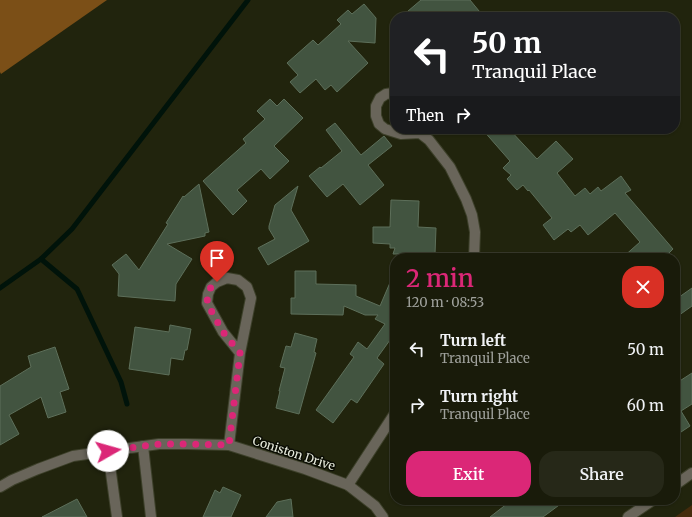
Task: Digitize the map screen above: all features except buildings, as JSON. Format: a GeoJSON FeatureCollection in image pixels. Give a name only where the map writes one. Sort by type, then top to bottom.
{"type":"FeatureCollection","features":[{"type":"Feature","properties":{"kind":"street"},"geometry":{"type":"LineString","coordinates":[[390,93],[380,98],[376,106],[376,116],[379,124],[385,129],[390,131]]}},
{"type":"Feature","properties":{"kind":"street"},"geometry":{"type":"LineString","coordinates":[[423,134],[450,167],[466,199],[472,215],[475,232],[474,253]]}},
{"type":"Feature","properties":{"kind":"street"},"geometry":{"type":"LineString","coordinates":[[229,445],[240,353],[251,298],[247,287],[238,280],[227,278],[217,282],[211,287],[208,294],[207,303],[223,332],[240,353]]}},
{"type":"Feature","properties":{"kind":"street"},"geometry":{"type":"LineString","coordinates":[[348,485],[390,421]]}},
{"type":"Feature","properties":{"kind":"street","name":"Coniston Drive"},"geometry":{"type":"LineString","coordinates":[[0,487],[12,480],[73,456],[159,444],[229,445],[305,469],[348,485],[375,506],[382,517]]}},
{"type":"Feature","properties":{"kind":"street"},"geometry":{"type":"LineString","coordinates":[[143,446],[151,517]]}},
{"type":"Feature","properties":{"kind":"street"},"geometry":{"type":"LineString","coordinates":[[108,451],[117,517]]}},
{"type":"Feature","properties":{"kind":"street"},"geometry":{"type":"LineString","coordinates":[[680,481],[692,473]]}},
{"type":"Feature","properties":{"kind":"street"},"geometry":{"type":"LineString","coordinates":[[628,517],[646,505]]}},
{"type":"Feature","properties":{"kind":"shaded area"},"geometry":{"type":"Polygon","coordinates":[[[0,0],[107,0],[1,74],[0,0]]]}},
{"type":"Feature","properties":{"kind":"shaded area"},"geometry":{"type":"Polygon","coordinates":[[[692,505],[692,517],[675,517],[692,505]]]}},
{"type":"Feature","properties":{"kind":"waterway"},"geometry":{"type":"LineString","coordinates":[[0,288],[41,259],[72,229],[248,0]]}},
{"type":"Feature","properties":{"kind":"waterway"},"geometry":{"type":"LineString","coordinates":[[41,259],[77,289],[121,382],[127,404]]}},
{"type":"Feature","properties":{"kind":"route"},"geometry":{"type":"LineString","coordinates":[[108,451],[159,444],[229,445],[240,353],[223,332],[207,303],[208,294],[211,287],[217,282]]}}]}
